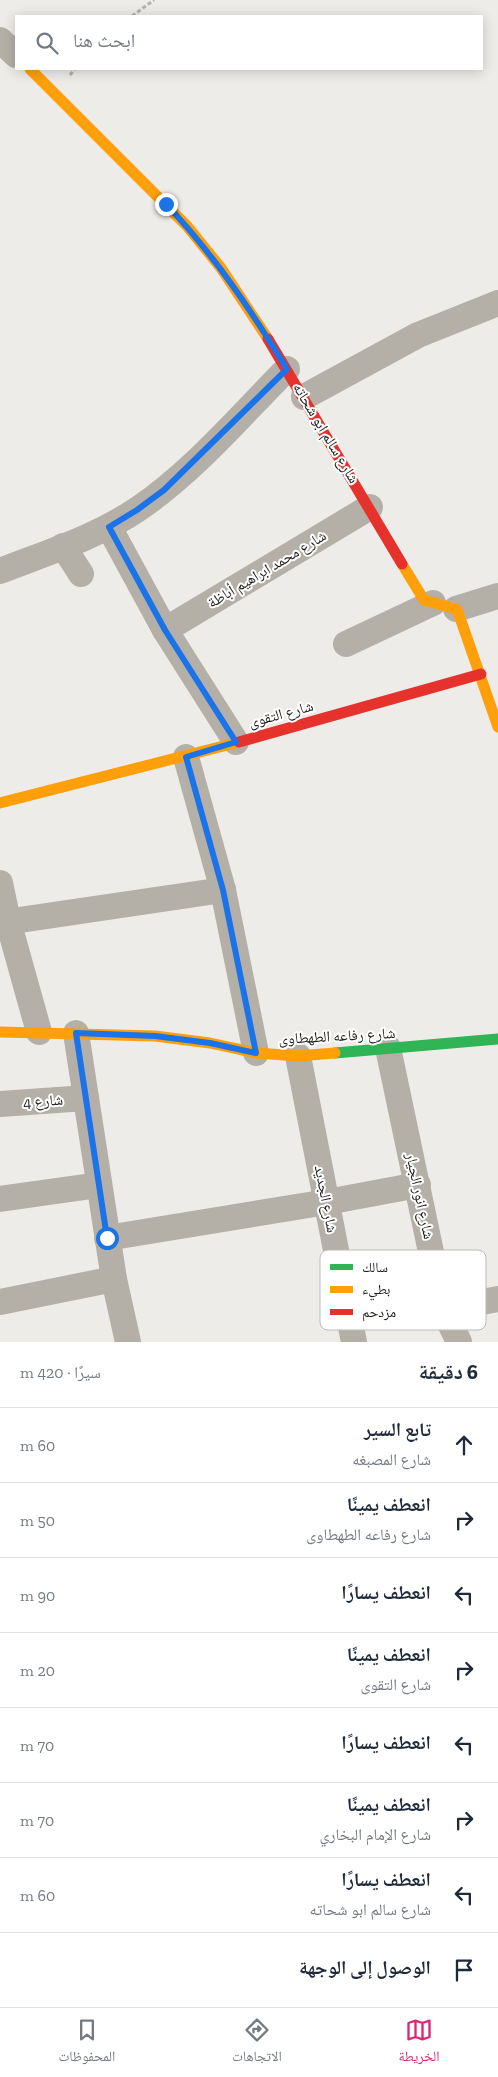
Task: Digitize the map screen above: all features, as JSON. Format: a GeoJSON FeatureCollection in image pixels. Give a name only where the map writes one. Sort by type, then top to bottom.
{"type":"FeatureCollection","features":[{"type":"Feature","properties":{"kind":"street"},"geometry":{"type":"LineString","coordinates":[[0,40],[15,54]]}},
{"type":"Feature","properties":{"kind":"street","name":"شارع سالم ابو شحاته"},"geometry":{"type":"LineString","coordinates":[[31,70],[166,204],[207,249],[242,297],[304,397],[419,594],[424,600],[444,606],[481,674],[498,727]]}},
{"type":"Feature","properties":{"kind":"street"},"geometry":{"type":"LineString","coordinates":[[304,397],[418,335],[498,303]]}},
{"type":"Feature","properties":{"kind":"street"},"geometry":{"type":"LineString","coordinates":[[0,571],[109,527],[137,510],[164,490],[287,369]]}},
{"type":"Feature","properties":{"kind":"street","name":"شارع محمد ابراهيم أباظة"},"geometry":{"type":"LineString","coordinates":[[165,630],[370,508]]}},
{"type":"Feature","properties":{"kind":"street"},"geometry":{"type":"LineString","coordinates":[[109,527],[165,630],[236,742]]}},
{"type":"Feature","properties":{"kind":"street"},"geometry":{"type":"LineString","coordinates":[[63,546],[81,574]]}},
{"type":"Feature","properties":{"kind":"street"},"geometry":{"type":"LineString","coordinates":[[346,644],[444,606],[498,596]]}},
{"type":"Feature","properties":{"kind":"street","name":"شارع التقوى"},"geometry":{"type":"LineString","coordinates":[[0,803],[186,757],[481,674]]}},
{"type":"Feature","properties":{"kind":"street"},"geometry":{"type":"LineString","coordinates":[[186,757],[223,890],[256,1053]]}},
{"type":"Feature","properties":{"kind":"street"},"geometry":{"type":"LineString","coordinates":[[0,883],[4,922],[40,1032]]}},
{"type":"Feature","properties":{"kind":"street"},"geometry":{"type":"LineString","coordinates":[[4,922],[223,890]]}},
{"type":"Feature","properties":{"kind":"street","name":"شارع رفاعه الطهطاوى"},"geometry":{"type":"LineString","coordinates":[[0,1032],[155,1036],[210,1043],[256,1053],[298,1056],[498,1039]]}},
{"type":"Feature","properties":{"kind":"street"},"geometry":{"type":"LineString","coordinates":[[76,1033],[107,1238],[128,1342]]}},
{"type":"Feature","properties":{"kind":"street","name":"شارع انور الجيار"},"geometry":{"type":"LineString","coordinates":[[388,1048],[431,1250]]}},
{"type":"Feature","properties":{"kind":"street","name":"شارع الجديد"},"geometry":{"type":"LineString","coordinates":[[298,1056],[336,1250]]}},
{"type":"Feature","properties":{"kind":"street","name":"شارع 4"},"geometry":{"type":"LineString","coordinates":[[0,1104],[86,1098]]}},
{"type":"Feature","properties":{"kind":"street"},"geometry":{"type":"LineString","coordinates":[[0,1199],[99,1185]]}},
{"type":"Feature","properties":{"kind":"street"},"geometry":{"type":"LineString","coordinates":[[107,1238],[418,1185]]}},
{"type":"Feature","properties":{"kind":"street"},"geometry":{"type":"LineString","coordinates":[[0,1302],[114,1279]]}},
{"type":"Feature","properties":{"kind":"street","name":"شارع انور الجيار"},"geometry":{"type":"LineString","coordinates":[[453,1330],[459,1342]]}},
{"type":"Feature","properties":{"kind":"path"},"geometry":{"type":"LineString","coordinates":[[133,15],[154,0]]}},
{"type":"Feature","properties":{"kind":"traffic: fast"},"geometry":{"type":"LineString","coordinates":[[335,1053],[498,1039]]}},
{"type":"Feature","properties":{"kind":"traffic: slow"},"geometry":{"type":"LineString","coordinates":[[31,70],[187,226],[221,268],[268,339]]}},
{"type":"Feature","properties":{"kind":"traffic: slow"},"geometry":{"type":"LineString","coordinates":[[402,564],[424,600],[456,609],[458,612],[498,727]]}},
{"type":"Feature","properties":{"kind":"traffic: slow"},"geometry":{"type":"LineString","coordinates":[[0,803],[239,742]]}},
{"type":"Feature","properties":{"kind":"traffic: slow"},"geometry":{"type":"LineString","coordinates":[[0,1032],[155,1036],[210,1043],[256,1053],[298,1056],[335,1053]]}},
{"type":"Feature","properties":{"kind":"traffic: jam"},"geometry":{"type":"LineString","coordinates":[[268,339],[402,564]]}},
{"type":"Feature","properties":{"kind":"traffic: jam"},"geometry":{"type":"LineString","coordinates":[[239,742],[481,674]]}},
{"type":"Feature","properties":{"kind":"route"},"geometry":{"type":"LineString","coordinates":[[107,1238],[76,1033],[155,1036],[210,1043],[256,1053],[223,890],[186,757],[236,742],[165,630],[109,527],[137,510],[164,490],[287,369],[225,273],[207,249],[166,204]]}}]}
